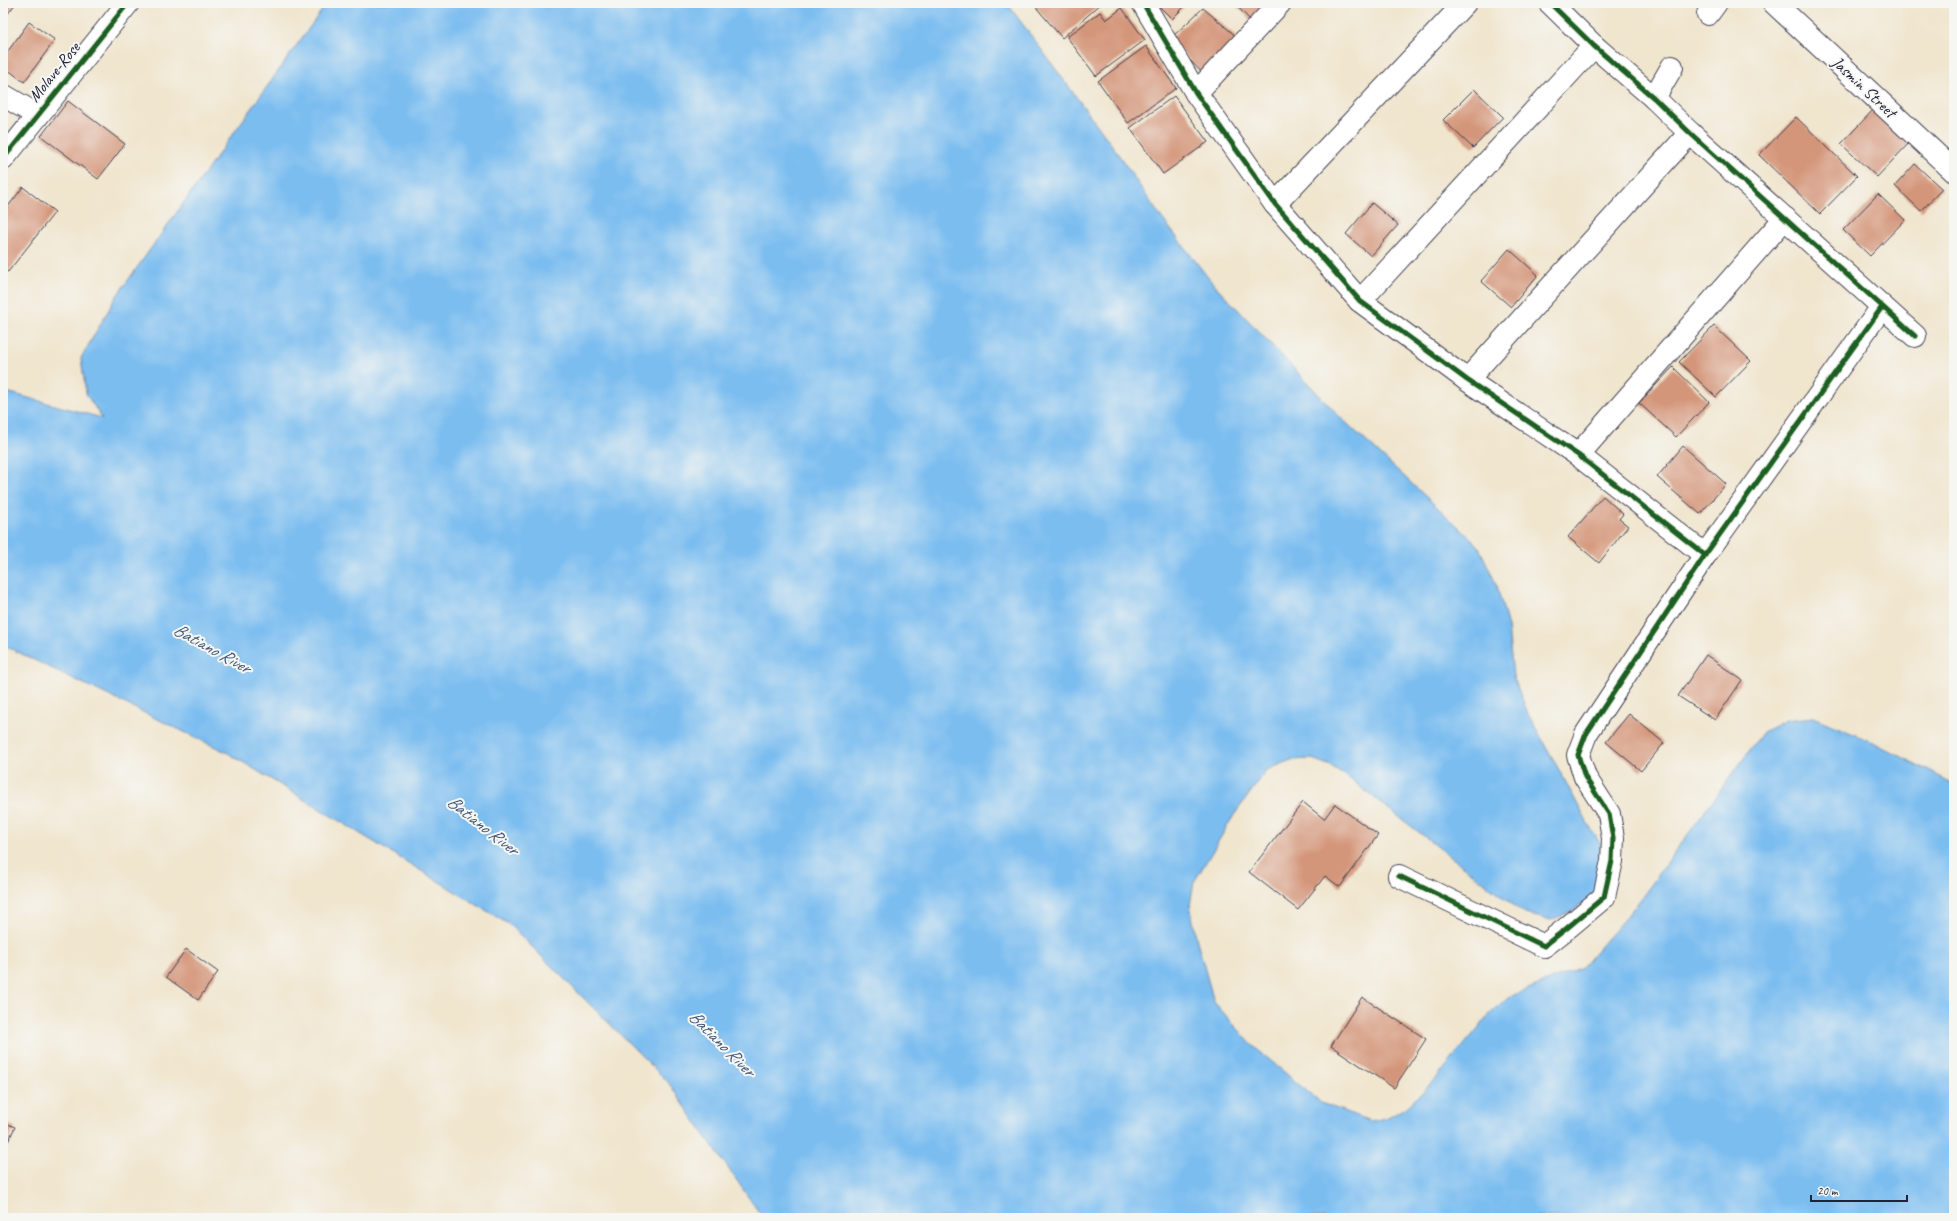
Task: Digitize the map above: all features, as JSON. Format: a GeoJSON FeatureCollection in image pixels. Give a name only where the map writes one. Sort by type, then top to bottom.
{"type":"FeatureCollection","features":[{"type":"Feature","properties":{"kind":"street","name":"Molave-Rose"},"geometry":{"type":"LineString","coordinates":[[3,159],[128,3]]}},
{"type":"Feature","properties":{"kind":"street"},"geometry":{"type":"LineString","coordinates":[[1143,3],[1196,93],[1275,204],[1360,301],[1467,380],[1578,455],[1705,555]]}},
{"type":"Feature","properties":{"kind":"street"},"geometry":{"type":"LineString","coordinates":[[1196,93],[1280,3]]}},
{"type":"Feature","properties":{"kind":"street"},"geometry":{"type":"LineString","coordinates":[[1275,204],[1465,3]]}},
{"type":"Feature","properties":{"kind":"street"},"geometry":{"type":"LineString","coordinates":[[1550,3],[1594,46],[1654,98],[1690,133],[1915,336]]}},
{"type":"Feature","properties":{"kind":"street","name":"Jasmin Street"},"geometry":{"type":"LineString","coordinates":[[1774,3],[1954,171]]}},
{"type":"Feature","properties":{"kind":"street"},"geometry":{"type":"LineString","coordinates":[[1360,301],[1594,46]]}},
{"type":"Feature","properties":{"kind":"street"},"geometry":{"type":"LineString","coordinates":[[1654,98],[1672,67]]}},
{"type":"Feature","properties":{"kind":"street"},"geometry":{"type":"LineString","coordinates":[[3,95],[38,115]]}},
{"type":"Feature","properties":{"kind":"street"},"geometry":{"type":"LineString","coordinates":[[1467,380],[1690,133]]}},
{"type":"Feature","properties":{"kind":"street"},"geometry":{"type":"LineString","coordinates":[[1578,455],[1785,218]]}},
{"type":"Feature","properties":{"kind":"street"},"geometry":{"type":"LineString","coordinates":[[1398,876],[1544,946],[1568,928],[1604,897],[1612,861],[1613,838],[1609,814],[1585,777],[1578,755],[1586,734],[1705,555],[1882,307]]}},
{"type":"Feature","properties":{"kind":"water","name":"Batiano River"},"geometry":{"type":"Polygon","coordinates":[[[327,3],[1007,3],[1114,148],[1158,213],[1210,280],[1340,417],[1478,545],[1497,586],[1508,627],[1513,676],[1528,714],[1589,826],[1606,852],[1598,890],[1573,911],[1551,920],[1525,914],[1331,766],[1312,759],[1291,760],[1267,770],[1234,815],[1194,882],[1190,905],[1196,937],[1214,1002],[1252,1045],[1321,1103],[1370,1121],[1388,1118],[1407,1107],[1434,1081],[1490,1014],[1509,997],[1582,967],[1637,904],[1763,732],[1786,720],[1813,717],[1875,743],[1954,784],[1954,1218],[763,1218],[668,1082],[510,925],[228,753],[3,645],[3,391],[102,418],[86,394],[81,358],[116,297],[327,3]]]}},
{"type":"Feature","properties":{"kind":"building"},"geometry":{"type":"Polygon","coordinates":[[[3,3],[16,3],[3,20],[3,3]]]}},
{"type":"Feature","properties":{"kind":"building"},"geometry":{"type":"Polygon","coordinates":[[[1038,3],[1102,3],[1062,38],[1035,6],[1038,3]]]}},
{"type":"Feature","properties":{"kind":"building"},"geometry":{"type":"Polygon","coordinates":[[[1156,3],[1188,3],[1172,19],[1156,3]]]}},
{"type":"Feature","properties":{"kind":"building"},"geometry":{"type":"Polygon","coordinates":[[[1234,3],[1276,3],[1254,24],[1234,3]]]}},
{"type":"Feature","properties":{"kind":"building"},"geometry":{"type":"Polygon","coordinates":[[[1122,8],[1145,40],[1096,76],[1067,37],[1100,12],[1106,20],[1122,8]]]}},
{"type":"Feature","properties":{"kind":"building"},"geometry":{"type":"Polygon","coordinates":[[[1203,8],[1237,37],[1207,78],[1170,39],[1203,8]]]}},
{"type":"Feature","properties":{"kind":"building"},"geometry":{"type":"Polygon","coordinates":[[[29,22],[55,40],[24,82],[3,66],[3,58],[29,22]]]}},
{"type":"Feature","properties":{"kind":"building"},"geometry":{"type":"Polygon","coordinates":[[[1146,46],[1176,88],[1128,123],[1098,81],[1146,46]]]}},
{"type":"Feature","properties":{"kind":"building"},"geometry":{"type":"Polygon","coordinates":[[[1474,89],[1503,117],[1473,148],[1443,120],[1474,89]]]}},
{"type":"Feature","properties":{"kind":"building"},"geometry":{"type":"Polygon","coordinates":[[[1174,96],[1208,142],[1163,174],[1130,128],[1174,96]]]}},
{"type":"Feature","properties":{"kind":"building"},"geometry":{"type":"Polygon","coordinates":[[[68,101],[125,144],[98,179],[41,136],[68,101]]]}},
{"type":"Feature","properties":{"kind":"building"},"geometry":{"type":"Polygon","coordinates":[[[1873,110],[1909,143],[1877,177],[1841,144],[1873,110]]]}},
{"type":"Feature","properties":{"kind":"building"},"geometry":{"type":"Polygon","coordinates":[[[1796,117],[1857,176],[1820,214],[1759,155],[1796,117]]]}},
{"type":"Feature","properties":{"kind":"building"},"geometry":{"type":"Polygon","coordinates":[[[1915,164],[1942,189],[1921,211],[1895,186],[1915,164]]]}},
{"type":"Feature","properties":{"kind":"building"},"geometry":{"type":"Polygon","coordinates":[[[23,187],[55,212],[8,272],[3,268],[3,213],[23,187]]]}},
{"type":"Feature","properties":{"kind":"building"},"geometry":{"type":"Polygon","coordinates":[[[1878,194],[1905,220],[1870,256],[1843,230],[1878,194]]]}},
{"type":"Feature","properties":{"kind":"building"},"geometry":{"type":"Polygon","coordinates":[[[1372,203],[1398,225],[1371,256],[1346,234],[1372,203]]]}},
{"type":"Feature","properties":{"kind":"building"},"geometry":{"type":"Polygon","coordinates":[[[1509,249],[1538,275],[1511,307],[1481,281],[1509,249]]]}},
{"type":"Feature","properties":{"kind":"building"},"geometry":{"type":"Polygon","coordinates":[[[1714,326],[1751,361],[1716,397],[1679,362],[1714,326]]]}},
{"type":"Feature","properties":{"kind":"building"},"geometry":{"type":"Polygon","coordinates":[[[1673,367],[1709,402],[1676,437],[1639,403],[1673,367]]]}},
{"type":"Feature","properties":{"kind":"building"},"geometry":{"type":"Polygon","coordinates":[[[1683,446],[1726,484],[1700,514],[1657,477],[1683,446]]]}},
{"type":"Feature","properties":{"kind":"building"},"geometry":{"type":"Polygon","coordinates":[[[1603,496],[1623,514],[1619,519],[1628,526],[1599,563],[1568,537],[1603,496]]]}},
{"type":"Feature","properties":{"kind":"building"},"geometry":{"type":"Polygon","coordinates":[[[1706,655],[1742,680],[1715,720],[1678,696],[1706,655]]]}},
{"type":"Feature","properties":{"kind":"building"},"geometry":{"type":"Polygon","coordinates":[[[1629,714],[1664,743],[1641,771],[1606,742],[1629,714]]]}},
{"type":"Feature","properties":{"kind":"building"},"geometry":{"type":"Polygon","coordinates":[[[1303,802],[1324,819],[1335,804],[1378,835],[1340,887],[1325,876],[1298,910],[1249,872],[1303,802]]]}},
{"type":"Feature","properties":{"kind":"building"},"geometry":{"type":"Polygon","coordinates":[[[186,949],[218,972],[198,1000],[166,977],[186,949]]]}},
{"type":"Feature","properties":{"kind":"building"},"geometry":{"type":"Polygon","coordinates":[[[1362,997],[1426,1039],[1394,1088],[1331,1046],[1362,997]]]}},
{"type":"Feature","properties":{"kind":"building"},"geometry":{"type":"Polygon","coordinates":[[[3,1122],[15,1127],[4,1150],[3,1149],[3,1122]]]}},
{"type":"Feature","properties":{"kind":"cycle path"},"geometry":{"type":"LineString","coordinates":[[3,159],[128,3]]}},
{"type":"Feature","properties":{"kind":"cycle path"},"geometry":{"type":"LineString","coordinates":[[1143,3],[1196,93],[1275,204],[1360,301],[1467,380],[1578,455],[1705,555]]}},
{"type":"Feature","properties":{"kind":"cycle path"},"geometry":{"type":"LineString","coordinates":[[1550,3],[1594,46],[1654,98],[1690,133],[1915,336]]}},
{"type":"Feature","properties":{"kind":"cycle path"},"geometry":{"type":"LineString","coordinates":[[1399,876],[1544,946],[1604,897],[1612,861],[1613,838],[1609,814],[1585,777],[1578,755],[1586,734],[1705,555],[1882,307]]}}]}
